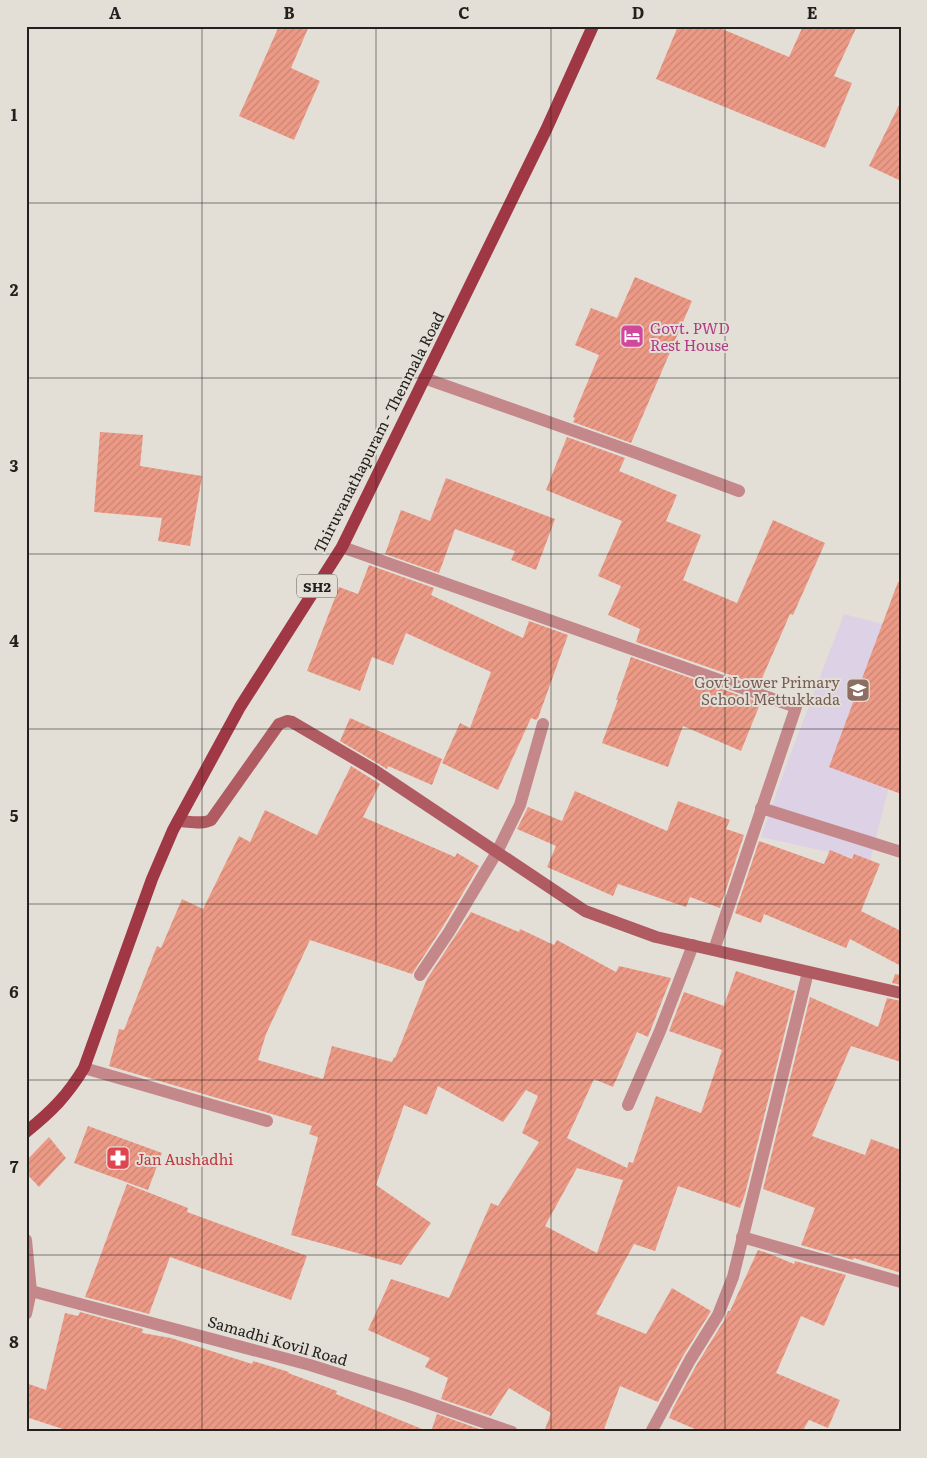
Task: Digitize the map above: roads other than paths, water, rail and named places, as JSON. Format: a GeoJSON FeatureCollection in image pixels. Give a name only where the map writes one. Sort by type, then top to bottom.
{"type":"FeatureCollection","features":[{"type":"Feature","properties":{"kind":"main road","name":"Thiruvanathapuram - Thenmala Road"},"geometry":{"type":"LineString","coordinates":[[26,1132],[47,1116],[70,1090],[84,1068],[165,846],[240,707],[342,546],[542,137],[593,26]]}},
{"type":"Feature","properties":{"kind":"street"},"geometry":{"type":"LineString","coordinates":[[424,378],[739,491]]}},
{"type":"Feature","properties":{"kind":"street"},"geometry":{"type":"LineString","coordinates":[[342,546],[796,707],[714,950]]}},
{"type":"Feature","properties":{"kind":"street"},"geometry":{"type":"LineString","coordinates":[[178,821],[202,823],[211,820],[278,724],[287,721],[292,722],[374,770],[585,910],[656,937],[901,993]]}},
{"type":"Feature","properties":{"kind":"street"},"geometry":{"type":"LineString","coordinates":[[420,975],[449,932],[497,852],[520,805],[544,724]]}},
{"type":"Feature","properties":{"kind":"street"},"geometry":{"type":"LineString","coordinates":[[762,808],[901,852]]}},
{"type":"Feature","properties":{"kind":"street"},"geometry":{"type":"LineString","coordinates":[[628,1105],[660,1031],[693,945]]}},
{"type":"Feature","properties":{"kind":"street"},"geometry":{"type":"LineString","coordinates":[[651,1432],[690,1360],[718,1315],[733,1277],[808,972]]}},
{"type":"Feature","properties":{"kind":"street"},"geometry":{"type":"LineString","coordinates":[[84,1068],[266,1121]]}},
{"type":"Feature","properties":{"kind":"street"},"geometry":{"type":"LineString","coordinates":[[742,1237],[901,1282]]}},
{"type":"Feature","properties":{"kind":"street"},"geometry":{"type":"LineString","coordinates":[[26,1240],[32,1291],[26,1314]]}},
{"type":"Feature","properties":{"kind":"street","name":"Samadhi Kovil Road"},"geometry":{"type":"LineString","coordinates":[[32,1291],[310,1365],[512,1432]]}},
{"type":"Feature","properties":{"kind":"place","name":"Govt. PWD Rest House"},"geometry":{"type":"Point","coordinates":[632,336]}},
{"type":"Feature","properties":{"kind":"place","name":"Govt Lower Primary School Mettukkada"},"geometry":{"type":"Point","coordinates":[858,690]}},
{"type":"Feature","properties":{"kind":"place","name":"Jan Aushadhi"},"geometry":{"type":"Point","coordinates":[118,1158]}}]}
